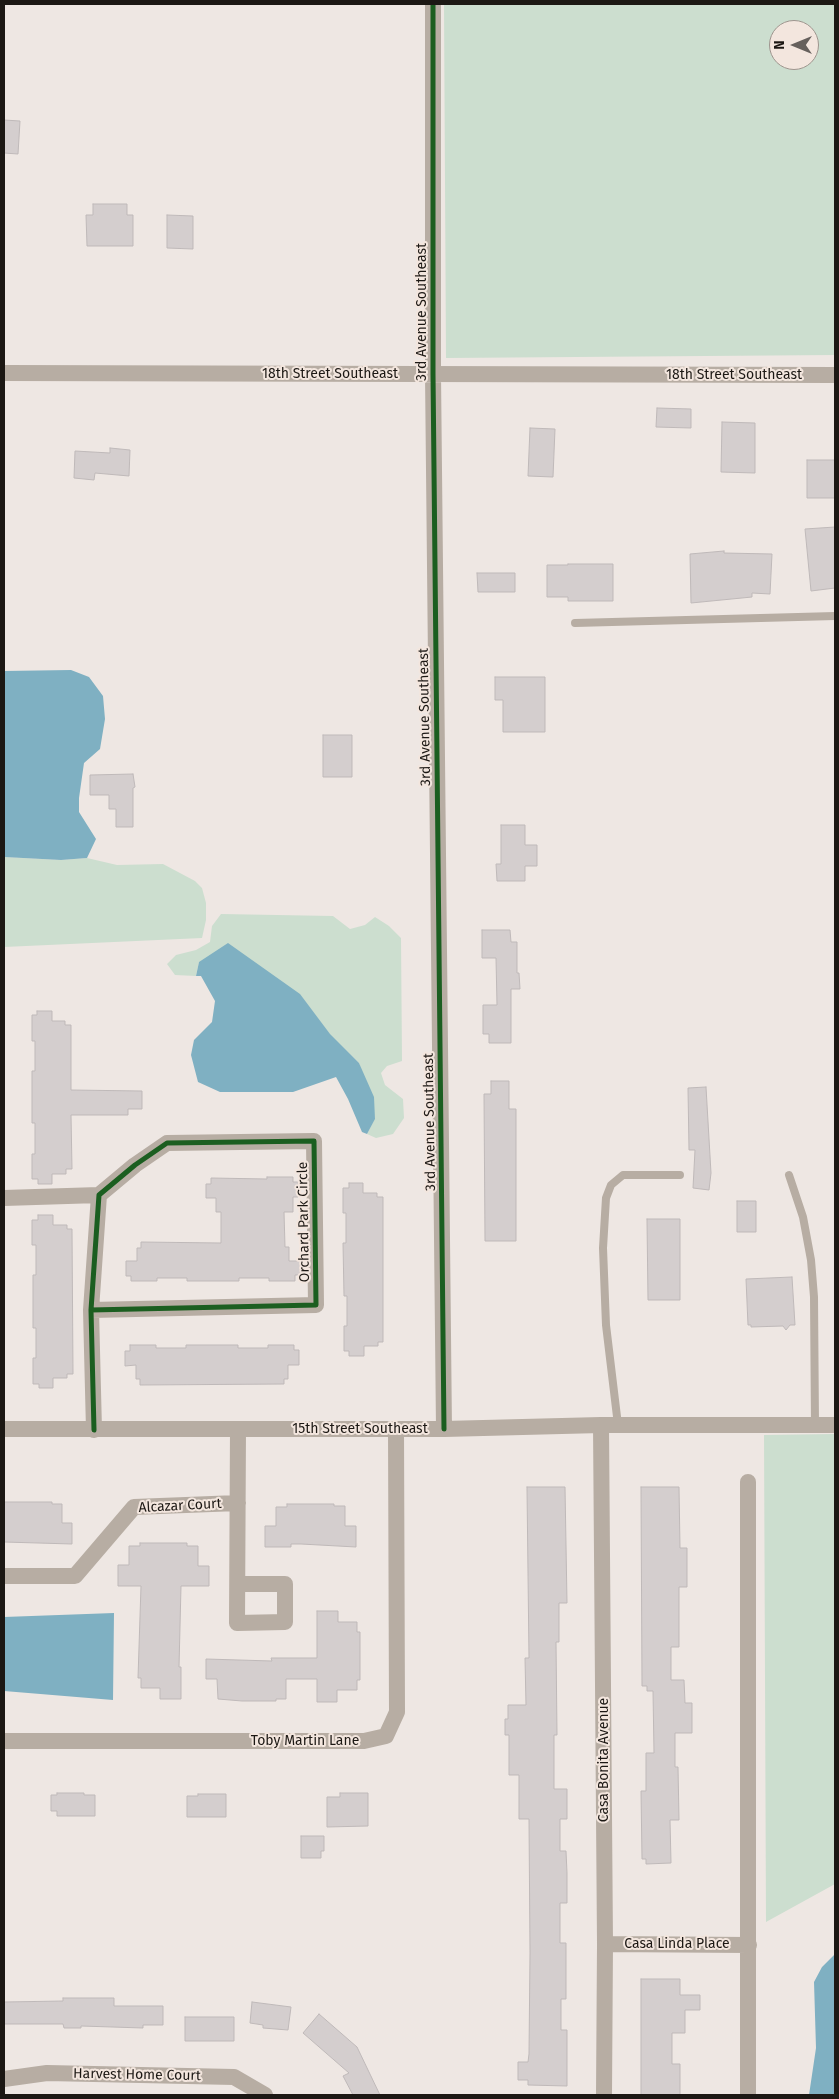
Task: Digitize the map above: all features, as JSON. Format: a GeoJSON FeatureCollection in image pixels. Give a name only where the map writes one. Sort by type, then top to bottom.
{"type":"FeatureCollection","features":[{"type":"Feature","properties":{"kind":"street","name":"3rd Avenue Southeast"},"geometry":{"type":"LineString","coordinates":[[433,4],[433,374],[444,1429]]}},
{"type":"Feature","properties":{"kind":"street","name":"18th Street Southeast"},"geometry":{"type":"LineString","coordinates":[[4,373],[835,375]]}},
{"type":"Feature","properties":{"kind":"street","name":"Orchard Park Circle"},"geometry":{"type":"LineString","coordinates":[[91,1310],[316,1306],[314,1141],[167,1142],[99,1195]]}},
{"type":"Feature","properties":{"kind":"street"},"geometry":{"type":"LineString","coordinates":[[4,1198],[99,1195],[91,1310],[94,1430]]}},
{"type":"Feature","properties":{"kind":"street","name":"15th Street Southeast"},"geometry":{"type":"LineString","coordinates":[[4,1429],[444,1429],[601,1425],[835,1425]]}},
{"type":"Feature","properties":{"kind":"street","name":"Casa Bonita Avenue"},"geometry":{"type":"LineString","coordinates":[[601,1425],[605,1944],[604,2095]]}},
{"type":"Feature","properties":{"kind":"street"},"geometry":{"type":"LineString","coordinates":[[238,1429],[238,1503]]}},
{"type":"Feature","properties":{"kind":"street","name":"Toby Martin Lane"},"geometry":{"type":"LineString","coordinates":[[4,1741],[364,1741],[386,1736],[397,1712],[396,1429]]}},
{"type":"Feature","properties":{"kind":"street"},"geometry":{"type":"LineString","coordinates":[[748,1482],[748,2095]]}},
{"type":"Feature","properties":{"kind":"street","name":"Alcazar Court"},"geometry":{"type":"LineString","coordinates":[[4,1576],[75,1576],[134,1506],[238,1503],[237,1623],[284,1622],[285,1584],[238,1584]]}},
{"type":"Feature","properties":{"kind":"street","name":"Casa Linda Place"},"geometry":{"type":"LineString","coordinates":[[605,1944],[749,1945]]}},
{"type":"Feature","properties":{"kind":"street","name":"Harvest Home Court"},"geometry":{"type":"LineString","coordinates":[[4,2079],[47,2074],[234,2077],[265,2095]]}},
{"type":"Feature","properties":{"kind":"lane"},"geometry":{"type":"LineString","coordinates":[[575,623],[835,616]]}},
{"type":"Feature","properties":{"kind":"lane"},"geometry":{"type":"LineString","coordinates":[[618,1425],[606,1325],[603,1248],[606,1198],[611,1185],[623,1175],[680,1175]]}},
{"type":"Feature","properties":{"kind":"lane"},"geometry":{"type":"LineString","coordinates":[[789,1175],[803,1217],[813,1278],[815,1425]]}},
{"type":"Feature","properties":{"kind":"green space"},"geometry":{"type":"Polygon","coordinates":[[[444,4],[835,4],[835,355],[446,358],[444,4]]]}},
{"type":"Feature","properties":{"kind":"green space"},"geometry":{"type":"Polygon","coordinates":[[[4,857],[61,860],[87,858],[117,865],[163,864],[195,881],[202,888],[206,903],[206,920],[202,938],[4,947],[4,857]]]}},
{"type":"Feature","properties":{"kind":"green space"},"geometry":{"type":"Polygon","coordinates":[[[221,914],[333,916],[350,929],[365,925],[375,917],[389,926],[401,938],[402,1061],[387,1066],[381,1073],[385,1085],[403,1099],[404,1118],[393,1134],[376,1138],[367,1134],[375,1118],[359,1063],[329,1034],[199,962],[196,976],[175,975],[167,964],[176,955],[196,950],[210,942],[212,926],[221,914]]]}},
{"type":"Feature","properties":{"kind":"green space"},"geometry":{"type":"Polygon","coordinates":[[[835,1434],[835,1884],[766,1922],[764,1435],[835,1434]]]}},
{"type":"Feature","properties":{"kind":"water"},"geometry":{"type":"Polygon","coordinates":[[[71,670],[89,677],[103,696],[105,719],[100,749],[84,763],[79,798],[79,812],[96,839],[87,858],[61,860],[4,857],[4,671],[71,670]]]}},
{"type":"Feature","properties":{"kind":"water"},"geometry":{"type":"Polygon","coordinates":[[[228,943],[300,994],[330,1034],[359,1063],[374,1097],[375,1119],[367,1134],[362,1132],[336,1077],[293,1092],[220,1092],[198,1082],[191,1055],[194,1040],[212,1022],[215,1001],[201,976],[196,976],[199,962],[228,943]]]}},
{"type":"Feature","properties":{"kind":"water"},"geometry":{"type":"Polygon","coordinates":[[[114,1613],[113,1700],[4,1691],[4,1617],[114,1613]]]}},
{"type":"Feature","properties":{"kind":"water"},"geometry":{"type":"Polygon","coordinates":[[[835,1954],[835,2095],[809,2095],[816,2048],[814,1982],[822,1967],[835,1954]]]}},
{"type":"Feature","properties":{"kind":"building"},"geometry":{"type":"Polygon","coordinates":[[[4,120],[20,121],[18,154],[4,153],[4,120]]]}},
{"type":"Feature","properties":{"kind":"building"},"geometry":{"type":"Polygon","coordinates":[[[93,204],[127,204],[127,215],[133,215],[133,246],[87,246],[86,215],[93,215],[93,204]]]}},
{"type":"Feature","properties":{"kind":"building"},"geometry":{"type":"Polygon","coordinates":[[[167,215],[193,216],[193,249],[167,248],[167,215]]]}},
{"type":"Feature","properties":{"kind":"building"},"geometry":{"type":"Polygon","coordinates":[[[657,408],[691,409],[691,428],[656,427],[657,408]]]}},
{"type":"Feature","properties":{"kind":"building"},"geometry":{"type":"Polygon","coordinates":[[[722,422],[755,423],[755,473],[721,472],[722,422]]]}},
{"type":"Feature","properties":{"kind":"building"},"geometry":{"type":"Polygon","coordinates":[[[530,428],[555,429],[553,477],[528,476],[530,428]]]}},
{"type":"Feature","properties":{"kind":"building"},"geometry":{"type":"Polygon","coordinates":[[[110,448],[130,450],[129,476],[95,473],[94,480],[74,478],[75,451],[110,453],[110,448]]]}},
{"type":"Feature","properties":{"kind":"building"},"geometry":{"type":"Polygon","coordinates":[[[807,460],[835,460],[835,498],[807,498],[807,460]]]}},
{"type":"Feature","properties":{"kind":"building"},"geometry":{"type":"Polygon","coordinates":[[[835,527],[835,588],[811,591],[805,529],[835,527]]]}},
{"type":"Feature","properties":{"kind":"building"},"geometry":{"type":"Polygon","coordinates":[[[724,551],[724,553],[772,554],[770,594],[752,593],[752,597],[691,603],[690,554],[724,551]]]}},
{"type":"Feature","properties":{"kind":"building"},"geometry":{"type":"Polygon","coordinates":[[[613,564],[613,601],[568,601],[568,597],[547,597],[547,565],[613,564]]]}},
{"type":"Feature","properties":{"kind":"building"},"geometry":{"type":"Polygon","coordinates":[[[477,573],[515,573],[515,592],[478,592],[477,573]]]}},
{"type":"Feature","properties":{"kind":"building"},"geometry":{"type":"Polygon","coordinates":[[[495,677],[545,677],[545,732],[503,732],[503,700],[495,700],[495,677]]]}},
{"type":"Feature","properties":{"kind":"building"},"geometry":{"type":"Polygon","coordinates":[[[323,735],[352,735],[352,777],[323,777],[323,735]]]}},
{"type":"Feature","properties":{"kind":"building"},"geometry":{"type":"Polygon","coordinates":[[[133,774],[135,787],[133,788],[133,827],[116,827],[116,809],[109,809],[109,795],[90,795],[90,775],[133,774]]]}},
{"type":"Feature","properties":{"kind":"building"},"geometry":{"type":"Polygon","coordinates":[[[501,825],[525,825],[525,845],[537,845],[537,866],[525,866],[525,881],[497,881],[496,864],[501,864],[501,825]]]}},
{"type":"Feature","properties":{"kind":"building"},"geometry":{"type":"Polygon","coordinates":[[[482,930],[510,930],[511,942],[517,942],[517,973],[519,973],[520,989],[511,989],[511,1043],[489,1043],[489,1034],[483,1034],[483,1005],[497,1005],[496,958],[482,958],[482,930]]]}},
{"type":"Feature","properties":{"kind":"building"},"geometry":{"type":"Polygon","coordinates":[[[37,1011],[52,1011],[52,1021],[65,1021],[65,1025],[71,1025],[71,1090],[142,1091],[142,1109],[128,1109],[128,1115],[71,1115],[72,1169],[66,1169],[66,1174],[52,1174],[52,1184],[38,1184],[38,1179],[32,1179],[32,1154],[35,1154],[35,1123],[32,1123],[32,1071],[35,1071],[35,1041],[32,1041],[32,1015],[37,1015],[37,1011]]]}},
{"type":"Feature","properties":{"kind":"building"},"geometry":{"type":"Polygon","coordinates":[[[491,1081],[509,1081],[509,1109],[516,1109],[516,1241],[485,1241],[484,1094],[491,1094],[491,1081]]]}},
{"type":"Feature","properties":{"kind":"building"},"geometry":{"type":"Polygon","coordinates":[[[706,1087],[711,1173],[709,1190],[693,1188],[695,1150],[689,1150],[688,1088],[706,1087]]]}},
{"type":"Feature","properties":{"kind":"building"},"geometry":{"type":"Polygon","coordinates":[[[267,1177],[293,1177],[293,1182],[298,1182],[298,1197],[293,1197],[293,1212],[284,1212],[285,1247],[289,1247],[289,1261],[300,1261],[300,1275],[295,1275],[295,1281],[269,1281],[269,1278],[239,1278],[239,1281],[187,1281],[187,1278],[157,1278],[157,1281],[131,1281],[131,1276],[126,1276],[126,1261],[137,1261],[137,1248],[141,1248],[141,1242],[221,1243],[221,1212],[216,1212],[216,1198],[206,1198],[206,1184],[211,1184],[211,1178],[267,1179],[267,1177]]]}},
{"type":"Feature","properties":{"kind":"building"},"geometry":{"type":"Polygon","coordinates":[[[349,1183],[363,1183],[363,1193],[377,1193],[377,1197],[383,1197],[383,1342],[378,1342],[378,1346],[364,1346],[364,1356],[349,1356],[349,1351],[344,1351],[344,1326],[347,1326],[347,1296],[344,1296],[343,1243],[346,1243],[346,1213],[343,1213],[343,1188],[349,1188],[349,1183]]]}},
{"type":"Feature","properties":{"kind":"building"},"geometry":{"type":"Polygon","coordinates":[[[737,1201],[756,1201],[756,1232],[737,1232],[737,1201]]]}},
{"type":"Feature","properties":{"kind":"building"},"geometry":{"type":"Polygon","coordinates":[[[38,1215],[53,1215],[53,1225],[67,1225],[67,1229],[72,1229],[73,1374],[67,1374],[67,1378],[53,1378],[53,1388],[39,1388],[39,1384],[33,1384],[33,1358],[36,1358],[36,1328],[33,1328],[33,1275],[36,1275],[36,1245],[32,1245],[32,1220],[38,1220],[38,1215]]]}},
{"type":"Feature","properties":{"kind":"building"},"geometry":{"type":"Polygon","coordinates":[[[647,1219],[680,1219],[680,1300],[648,1300],[647,1219]]]}},
{"type":"Feature","properties":{"kind":"building"},"geometry":{"type":"Polygon","coordinates":[[[792,1277],[795,1325],[790,1325],[786,1330],[783,1326],[751,1327],[751,1325],[748,1325],[746,1279],[792,1277]]]}},
{"type":"Feature","properties":{"kind":"building"},"geometry":{"type":"Polygon","coordinates":[[[130,1345],[156,1345],[156,1348],[186,1348],[186,1345],[238,1345],[238,1348],[268,1348],[268,1345],[294,1345],[294,1350],[299,1350],[299,1365],[288,1365],[288,1379],[284,1379],[284,1384],[140,1385],[140,1379],[136,1379],[136,1365],[125,1366],[125,1351],[130,1351],[130,1345]]]}},
{"type":"Feature","properties":{"kind":"building"},"geometry":{"type":"Polygon","coordinates":[[[527,1487],[565,1487],[567,1603],[559,1603],[559,1642],[556,1642],[557,1735],[554,1735],[554,1789],[567,1789],[567,1819],[560,1819],[560,1851],[566,1851],[567,1903],[560,1903],[560,1943],[566,1943],[566,1999],[561,1999],[561,2030],[567,2030],[567,2086],[528,2085],[528,2080],[518,2080],[518,2062],[528,2062],[529,2054],[529,1819],[519,1819],[519,1775],[509,1775],[509,1735],[505,1735],[505,1719],[508,1719],[508,1705],[526,1705],[525,1658],[529,1658],[527,1487]]]}},
{"type":"Feature","properties":{"kind":"building"},"geometry":{"type":"Polygon","coordinates":[[[641,1487],[679,1487],[680,1548],[687,1548],[687,1587],[679,1587],[679,1647],[671,1647],[671,1680],[684,1680],[685,1703],[692,1703],[692,1733],[675,1733],[675,1767],[678,1767],[679,1820],[670,1820],[671,1863],[646,1864],[646,1859],[642,1859],[641,1791],[646,1791],[646,1753],[654,1753],[653,1691],[647,1691],[647,1686],[642,1686],[641,1487]]]}},
{"type":"Feature","properties":{"kind":"building"},"geometry":{"type":"Polygon","coordinates":[[[4,1502],[52,1502],[52,1504],[62,1504],[62,1523],[72,1523],[72,1544],[4,1542],[4,1502]]]}},
{"type":"Feature","properties":{"kind":"building"},"geometry":{"type":"Polygon","coordinates":[[[287,1504],[334,1504],[334,1506],[345,1506],[345,1526],[356,1526],[356,1547],[291,1544],[291,1547],[265,1547],[265,1526],[276,1526],[276,1507],[287,1507],[287,1504]]]}},
{"type":"Feature","properties":{"kind":"building"},"geometry":{"type":"Polygon","coordinates":[[[140,1543],[187,1543],[187,1546],[198,1546],[198,1566],[209,1566],[209,1586],[181,1586],[179,1667],[181,1667],[181,1699],[160,1699],[160,1688],[141,1688],[141,1678],[138,1678],[141,1586],[118,1586],[118,1565],[129,1565],[129,1546],[140,1546],[140,1543]]]}},
{"type":"Feature","properties":{"kind":"building"},"geometry":{"type":"Polygon","coordinates":[[[317,1611],[338,1611],[338,1622],[357,1622],[357,1632],[360,1632],[360,1680],[357,1680],[357,1690],[337,1690],[337,1702],[317,1702],[317,1679],[286,1679],[286,1699],[276,1699],[276,1701],[242,1701],[218,1699],[217,1679],[206,1679],[206,1659],[272,1661],[271,1658],[317,1658],[317,1611]]]}},
{"type":"Feature","properties":{"kind":"building"},"geometry":{"type":"Polygon","coordinates":[[[57,1793],[95,1795],[95,1816],[57,1816],[57,1811],[51,1811],[51,1795],[57,1795],[57,1793]]]}},
{"type":"Feature","properties":{"kind":"building"},"geometry":{"type":"Polygon","coordinates":[[[340,1793],[368,1793],[368,1826],[327,1827],[327,1797],[340,1797],[340,1793]]]}},
{"type":"Feature","properties":{"kind":"building"},"geometry":{"type":"Polygon","coordinates":[[[198,1794],[226,1794],[226,1817],[187,1817],[187,1796],[198,1796],[198,1794]]]}},
{"type":"Feature","properties":{"kind":"building"},"geometry":{"type":"Polygon","coordinates":[[[301,1836],[324,1836],[324,1851],[321,1851],[321,1858],[301,1858],[301,1836]]]}},
{"type":"Feature","properties":{"kind":"building"},"geometry":{"type":"Polygon","coordinates":[[[641,1979],[680,1979],[680,1995],[700,1995],[700,2010],[685,2010],[685,2033],[672,2033],[672,2064],[680,2064],[680,2095],[641,2095],[641,1979]]]}},
{"type":"Feature","properties":{"kind":"building"},"geometry":{"type":"Polygon","coordinates":[[[63,1998],[114,1998],[114,2006],[163,2006],[163,2025],[143,2025],[143,2028],[81,2026],[81,2028],[64,2028],[63,2024],[4,2024],[4,2002],[63,2001],[63,1998]]]}},
{"type":"Feature","properties":{"kind":"building"},"geometry":{"type":"Polygon","coordinates":[[[252,2002],[291,2007],[288,2030],[263,2028],[263,2025],[250,2023],[252,2002]]]}},
{"type":"Feature","properties":{"kind":"building"},"geometry":{"type":"Polygon","coordinates":[[[319,2014],[357,2047],[380,2095],[353,2095],[343,2076],[349,2073],[303,2033],[319,2014]]]}},
{"type":"Feature","properties":{"kind":"building"},"geometry":{"type":"Polygon","coordinates":[[[185,2017],[234,2017],[234,2041],[185,2041],[185,2017]]]}},
{"type":"Feature","properties":{"kind":"cycle path"},"geometry":{"type":"LineString","coordinates":[[433,4],[433,374],[444,1429]]}},
{"type":"Feature","properties":{"kind":"cycle path"},"geometry":{"type":"LineString","coordinates":[[91,1310],[316,1305],[314,1141],[167,1143],[135,1165],[99,1195],[91,1310],[94,1430]]}}]}
